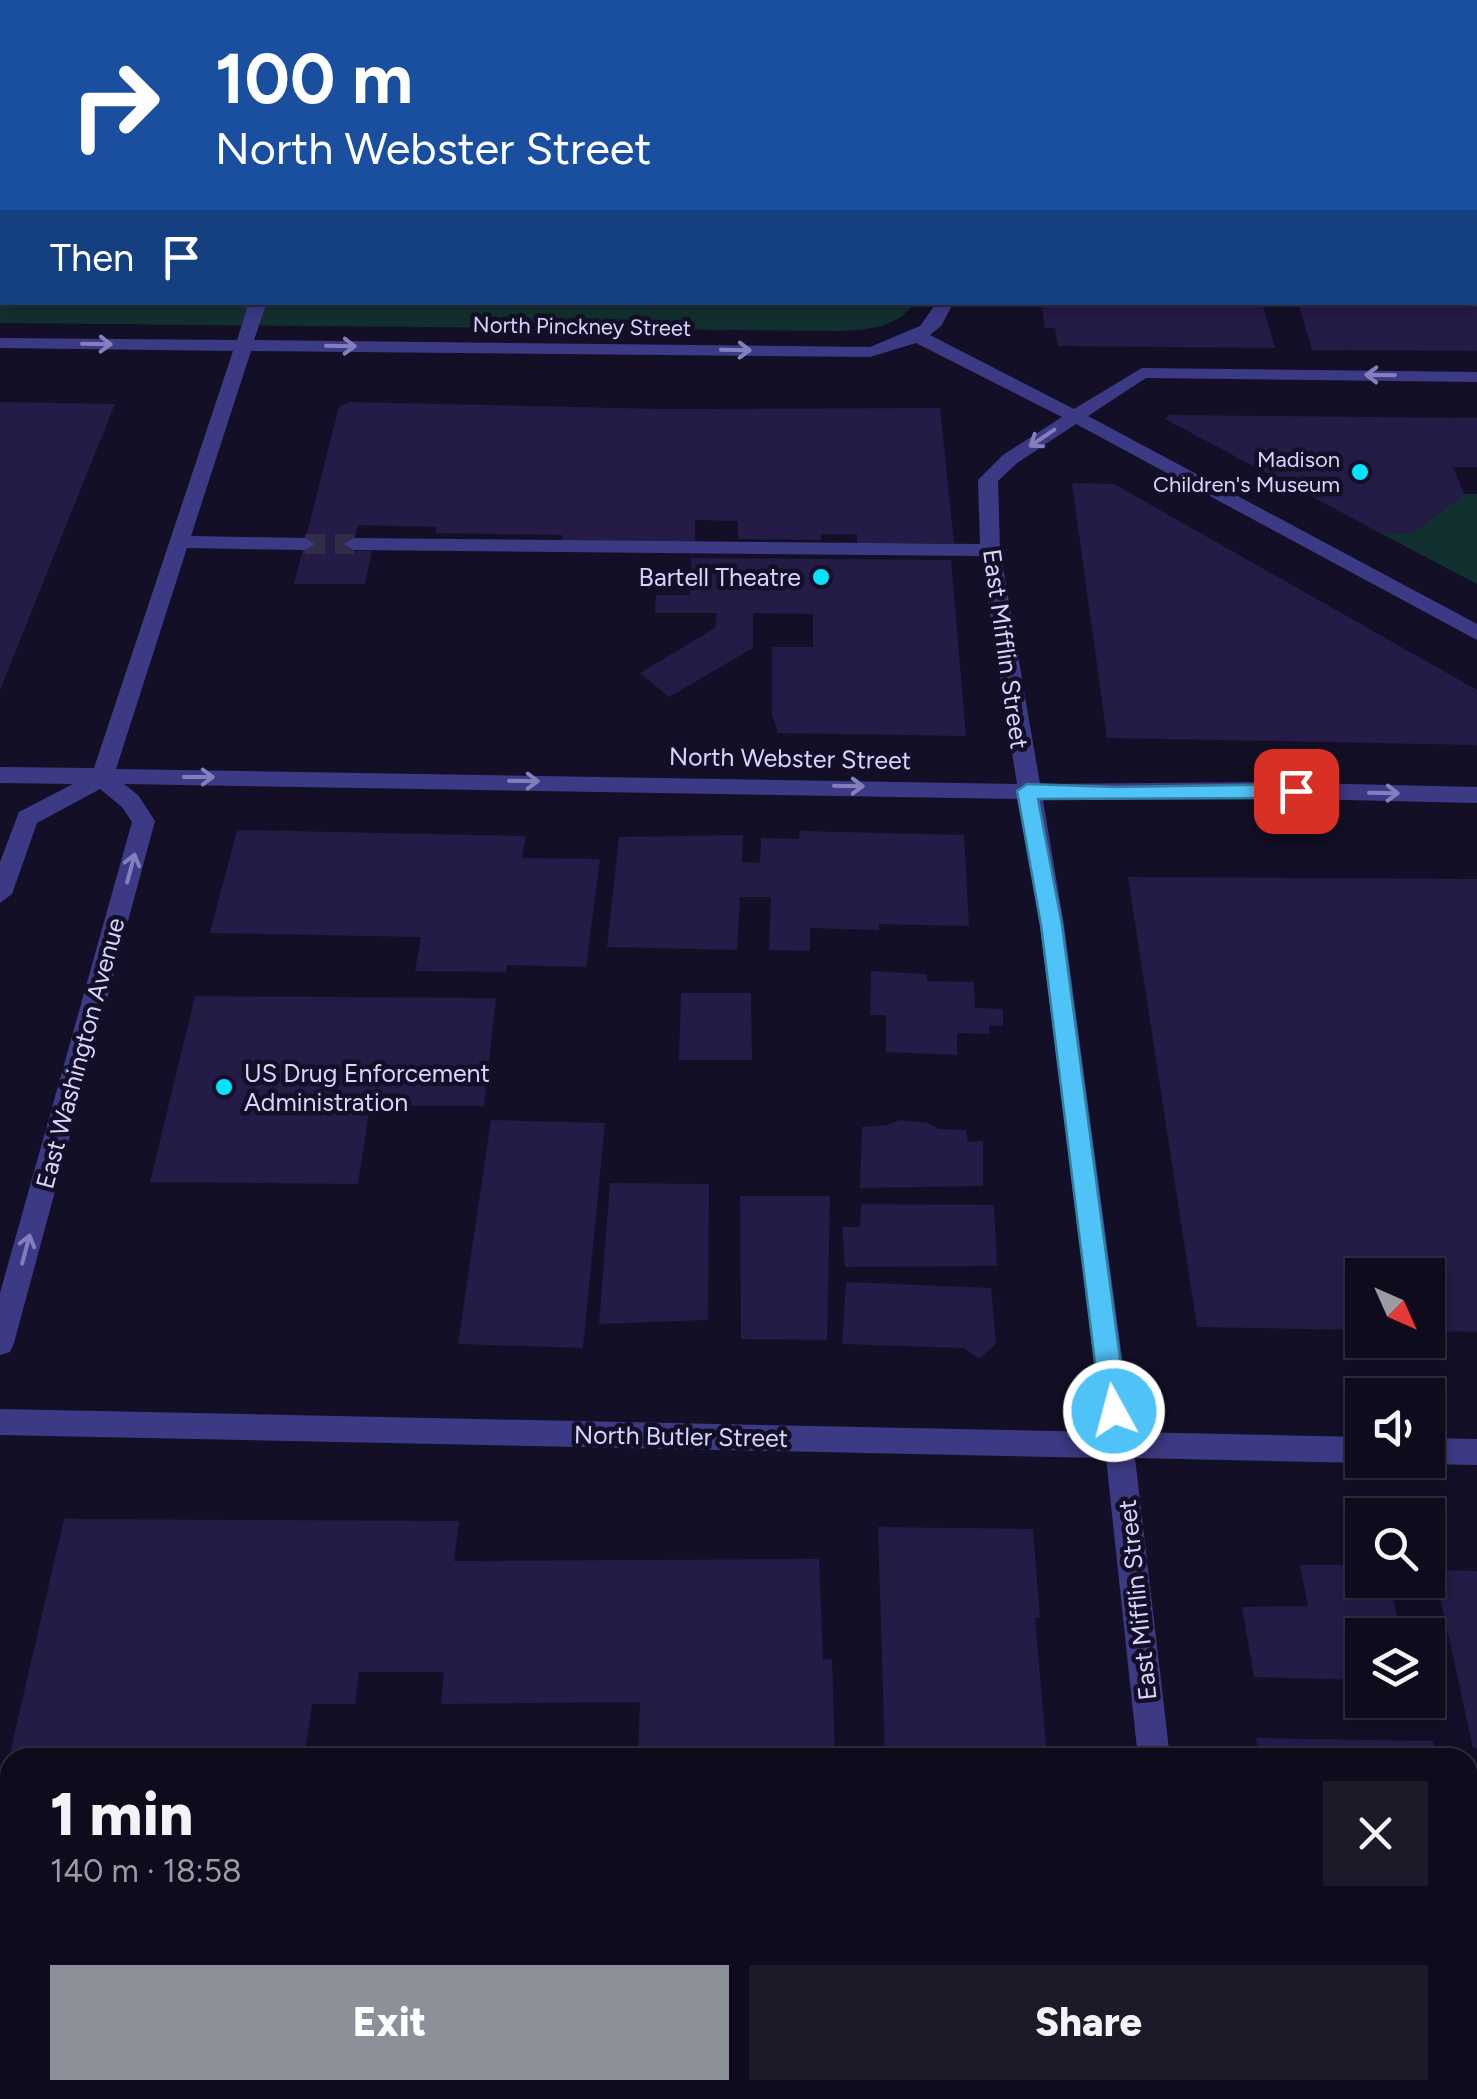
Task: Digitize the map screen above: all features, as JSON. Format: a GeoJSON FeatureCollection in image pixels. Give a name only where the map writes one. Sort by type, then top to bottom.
{"type":"FeatureCollection","features":[{"type":"Feature","properties":{"kind":"street"},"geometry":{"type":"LineString","coordinates":[[0,894],[28,818],[102,778],[257,305]]}},
{"type":"Feature","properties":{"kind":"street"},"geometry":{"type":"LineString","coordinates":[[945,305],[942,315],[917,336],[1477,633]]}},
{"type":"Feature","properties":{"kind":"street","name":"North Pinckney Street"},"geometry":{"type":"LineString","coordinates":[[0,343],[870,352],[917,336]]}},
{"type":"Feature","properties":{"kind":"street"},"geometry":{"type":"LineString","coordinates":[[1074,416],[1130,378],[1156,371],[1477,376]]}},
{"type":"Feature","properties":{"kind":"street","name":"East Mifflin Street"},"geometry":{"type":"LineString","coordinates":[[1074,416],[997,468],[988,480],[990,550],[1052,925],[1119,1445],[1153,1748]]}},
{"type":"Feature","properties":{"kind":"street"},"geometry":{"type":"LineString","coordinates":[[179,542],[304,544]]}},
{"type":"Feature","properties":{"kind":"street"},"geometry":{"type":"LineString","coordinates":[[354,544],[990,550]]}},
{"type":"Feature","properties":{"kind":"street","name":"North Webster Street"},"geometry":{"type":"LineString","coordinates":[[0,774],[1477,795]]}},
{"type":"Feature","properties":{"kind":"street","name":"East Washington Avenue"},"geometry":{"type":"LineString","coordinates":[[0,1343],[144,821],[130,801],[102,778]]}},
{"type":"Feature","properties":{"kind":"street","name":"North Butler Street"},"geometry":{"type":"LineString","coordinates":[[0,1422],[1345,1450]]}},
{"type":"Feature","properties":{"kind":"street"},"geometry":{"type":"LineString","coordinates":[[1445,1451],[1477,1452]]}},
{"type":"Feature","properties":{"kind":"green space"},"geometry":{"type":"Polygon","coordinates":[[[0,305],[913,305],[890,323],[838,331],[0,323],[0,305]]]}},
{"type":"Feature","properties":{"kind":"green space"},"geometry":{"type":"Polygon","coordinates":[[[1464,494],[1477,494],[1477,584],[1378,532],[1412,533],[1464,494]]]}},
{"type":"Feature","properties":{"kind":"building"},"geometry":{"type":"Polygon","coordinates":[[[1041,305],[1263,305],[1275,348],[1058,346],[1055,328],[1045,328],[1041,305]]]}},
{"type":"Feature","properties":{"kind":"building"},"geometry":{"type":"Polygon","coordinates":[[[1299,305],[1477,305],[1477,351],[1312,350],[1299,305]]]}},
{"type":"Feature","properties":{"kind":"building"},"geometry":{"type":"Polygon","coordinates":[[[0,402],[115,404],[0,690],[0,402]]]}},
{"type":"Feature","properties":{"kind":"building"},"geometry":{"type":"Polygon","coordinates":[[[349,402],[663,409],[940,408],[954,543],[857,543],[857,534],[821,534],[821,540],[738,539],[738,521],[695,520],[695,545],[563,543],[562,535],[436,533],[436,527],[358,525],[352,551],[372,551],[365,584],[294,584],[339,407],[349,402]]]}},
{"type":"Feature","properties":{"kind":"building","name":"Madison Children's Museum"},"geometry":{"type":"Polygon","coordinates":[[[1169,415],[1477,418],[1477,467],[1453,467],[1464,494],[1412,533],[1378,532],[1298,489],[1288,490],[1275,483],[1274,477],[1165,419],[1169,415]]]}},
{"type":"Feature","properties":{"kind":"building"},"geometry":{"type":"Polygon","coordinates":[[[1072,483],[1114,484],[1477,690],[1477,745],[1107,738],[1072,483]]]}},
{"type":"Feature","properties":{"kind":"building"},"geometry":{"type":"Polygon","coordinates":[[[691,558],[951,560],[966,736],[778,733],[772,714],[772,647],[813,647],[813,614],[753,613],[753,648],[669,697],[640,673],[715,628],[717,613],[655,613],[656,595],[690,595],[691,558]]]}},
{"type":"Feature","properties":{"kind":"building"},"geometry":{"type":"Polygon","coordinates":[[[237,830],[526,836],[522,858],[600,859],[586,967],[507,965],[506,972],[415,971],[421,937],[210,933],[237,830]]]}},
{"type":"Feature","properties":{"kind":"building"},"geometry":{"type":"Polygon","coordinates":[[[800,831],[964,835],[969,926],[879,924],[879,930],[810,928],[810,951],[769,950],[771,897],[740,897],[737,950],[607,947],[619,837],[743,835],[742,862],[760,863],[761,838],[799,839],[800,831]]]}},
{"type":"Feature","properties":{"kind":"building"},"geometry":{"type":"Polygon","coordinates":[[[1128,877],[1477,879],[1477,1332],[1445,1331],[1445,1258],[1345,1258],[1345,1330],[1197,1327],[1128,877]]]}},
{"type":"Feature","properties":{"kind":"building"},"geometry":{"type":"Polygon","coordinates":[[[871,971],[927,974],[927,981],[974,982],[975,1008],[1003,1009],[1003,1026],[989,1026],[989,1034],[957,1033],[957,1055],[886,1052],[886,1015],[870,1015],[871,971]]]}},
{"type":"Feature","properties":{"kind":"building"},"geometry":{"type":"Polygon","coordinates":[[[681,993],[751,993],[752,1060],[679,1060],[681,993]]]}},
{"type":"Feature","properties":{"kind":"building"},"geometry":{"type":"Polygon","coordinates":[[[195,996],[496,998],[484,1106],[370,1106],[358,1184],[150,1182],[195,996]]]}},
{"type":"Feature","properties":{"kind":"building"},"geometry":{"type":"Polygon","coordinates":[[[491,1120],[605,1123],[583,1348],[458,1344],[491,1120]]]}},
{"type":"Feature","properties":{"kind":"building"},"geometry":{"type":"Polygon","coordinates":[[[900,1120],[929,1123],[938,1129],[966,1130],[968,1142],[983,1141],[983,1186],[860,1188],[862,1127],[900,1120]]]}},
{"type":"Feature","properties":{"kind":"building"},"geometry":{"type":"Polygon","coordinates":[[[610,1183],[709,1184],[708,1320],[599,1324],[610,1183]]]}},
{"type":"Feature","properties":{"kind":"building"},"geometry":{"type":"Polygon","coordinates":[[[740,1196],[830,1196],[827,1340],[741,1339],[740,1196]]]}},
{"type":"Feature","properties":{"kind":"building"},"geometry":{"type":"Polygon","coordinates":[[[861,1204],[994,1205],[997,1266],[845,1267],[842,1227],[860,1227],[861,1204]]]}},
{"type":"Feature","properties":{"kind":"building"},"geometry":{"type":"Polygon","coordinates":[[[846,1282],[991,1288],[996,1344],[979,1359],[964,1348],[842,1344],[846,1282]]]}},
{"type":"Feature","properties":{"kind":"building"},"geometry":{"type":"Polygon","coordinates":[[[64,1519],[459,1521],[454,1561],[819,1559],[823,1660],[832,1659],[835,1748],[638,1748],[640,1702],[441,1704],[444,1672],[359,1672],[355,1704],[312,1704],[305,1748],[11,1748],[64,1519]]]}},
{"type":"Feature","properties":{"kind":"building"},"geometry":{"type":"Polygon","coordinates":[[[878,1527],[1033,1529],[1040,1618],[1035,1618],[1046,1748],[885,1748],[878,1527]]]}},
{"type":"Feature","properties":{"kind":"building"},"geometry":{"type":"Polygon","coordinates":[[[1300,1565],[1345,1565],[1345,1598],[1393,1598],[1397,1618],[1345,1618],[1345,1680],[1254,1677],[1242,1607],[1308,1606],[1300,1565]]]}},
{"type":"Feature","properties":{"kind":"building"},"geometry":{"type":"Polygon","coordinates":[[[1445,1570],[1477,1571],[1477,1748],[1473,1748],[1440,1598],[1445,1598],[1445,1570]]]}},
{"type":"Feature","properties":{"kind":"building"},"geometry":{"type":"Polygon","coordinates":[[[1256,1738],[1433,1741],[1434,1748],[1258,1748],[1256,1738]]]}},
{"type":"Feature","properties":{"kind":"tunnel"},"geometry":{"type":"LineString","coordinates":[[305,544],[354,544]]}},
{"type":"Feature","properties":{"kind":"place","name":"Madison Children's Museum"},"geometry":{"type":"Point","coordinates":[1360,472]}},
{"type":"Feature","properties":{"kind":"place","name":"Bartell Theatre"},"geometry":{"type":"Point","coordinates":[821,577]}},
{"type":"Feature","properties":{"kind":"place","name":"US Drug Enforcement Administration"},"geometry":{"type":"Point","coordinates":[224,1087]}},
{"type":"Feature","properties":{"kind":"route"},"geometry":{"type":"LineString","coordinates":[[1114,1411],[1052,925],[1027,791],[1296,791]]}}]}
